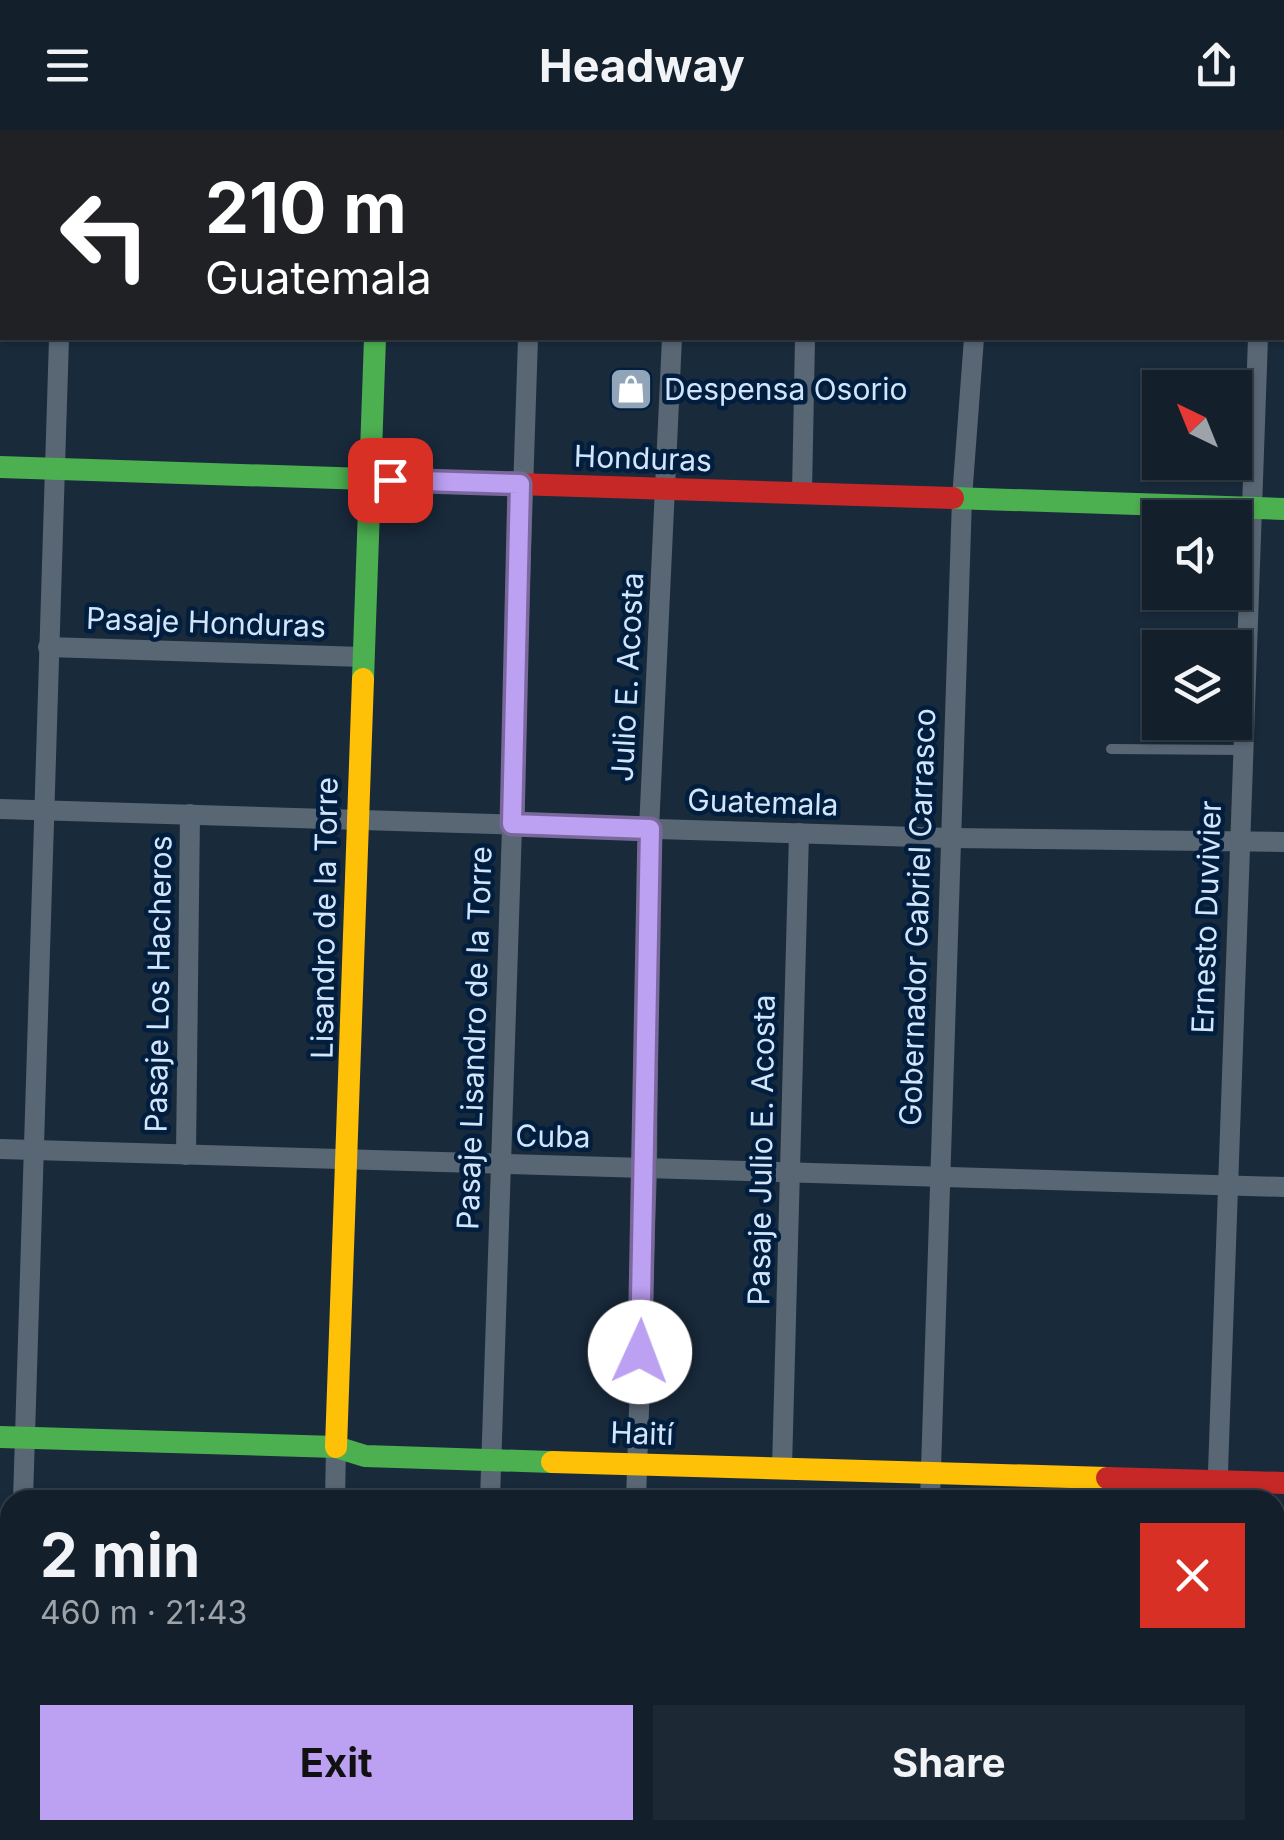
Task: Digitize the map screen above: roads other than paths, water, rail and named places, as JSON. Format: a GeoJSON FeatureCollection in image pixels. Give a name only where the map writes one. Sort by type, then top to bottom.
{"type":"FeatureCollection","features":[{"type":"Feature","properties":{"kind":"street"},"geometry":{"type":"LineString","coordinates":[[24,1490],[59,340]]}},
{"type":"Feature","properties":{"kind":"street","name":"Lisandro de la Torre"},"geometry":{"type":"LineString","coordinates":[[335,1490],[348,1162],[355,820],[375,340]]}},
{"type":"Feature","properties":{"kind":"street","name":"Pasaje Lisandro de la Torre"},"geometry":{"type":"LineString","coordinates":[[490,1490],[520,484],[528,340]]}},
{"type":"Feature","properties":{"kind":"street","name":"Julio E. Acosta"},"geometry":{"type":"LineString","coordinates":[[636,1490],[647,1168],[650,829],[672,340]]}},
{"type":"Feature","properties":{"kind":"street"},"geometry":{"type":"LineString","coordinates":[[802,493],[806,340]]}},
{"type":"Feature","properties":{"kind":"street","name":"Gobernador Gabriel Carrasco"},"geometry":{"type":"LineString","coordinates":[[930,1490],[937,1176],[962,498],[974,340]]}},
{"type":"Feature","properties":{"kind":"street","name":"Ernesto Duvivier"},"geometry":{"type":"LineString","coordinates":[[1252,508],[1258,340]]}},
{"type":"Feature","properties":{"kind":"street","name":"Honduras"},"geometry":{"type":"LineString","coordinates":[[0,467],[1142,504]]}},
{"type":"Feature","properties":{"kind":"street","name":"Honduras"},"geometry":{"type":"LineString","coordinates":[[1252,508],[1284,509]]}},
{"type":"Feature","properties":{"kind":"street","name":"Ernesto Duvivier"},"geometry":{"type":"LineString","coordinates":[[1217,1490],[1248,610]]}},
{"type":"Feature","properties":{"kind":"street","name":"Pasaje Honduras"},"geometry":{"type":"LineString","coordinates":[[48,647],[362,657]]}},
{"type":"Feature","properties":{"kind":"street","name":"Guatemala"},"geometry":{"type":"LineString","coordinates":[[0,808],[950,838],[1284,842]]}},
{"type":"Feature","properties":{"kind":"street","name":"Pasaje Los Hacheros"},"geometry":{"type":"LineString","coordinates":[[186,1155],[190,814]]}},
{"type":"Feature","properties":{"kind":"street","name":"Pasaje Julio E. Acosta"},"geometry":{"type":"LineString","coordinates":[[782,1468],[799,833]]}},
{"type":"Feature","properties":{"kind":"street","name":"Cuba"},"geometry":{"type":"LineString","coordinates":[[0,1148],[348,1162],[1284,1187]]}},
{"type":"Feature","properties":{"kind":"street","name":"Haití"},"geometry":{"type":"LineString","coordinates":[[0,1437],[336,1447],[365,1456],[931,1472],[1217,1490],[1284,1483]]}},
{"type":"Feature","properties":{"kind":"lane"},"geometry":{"type":"LineString","coordinates":[[1111,749],[1243,750]]}},
{"type":"Feature","properties":{"kind":"place","name":"Despensa Osorio"},"geometry":{"type":"Point","coordinates":[631,389]}}]}
